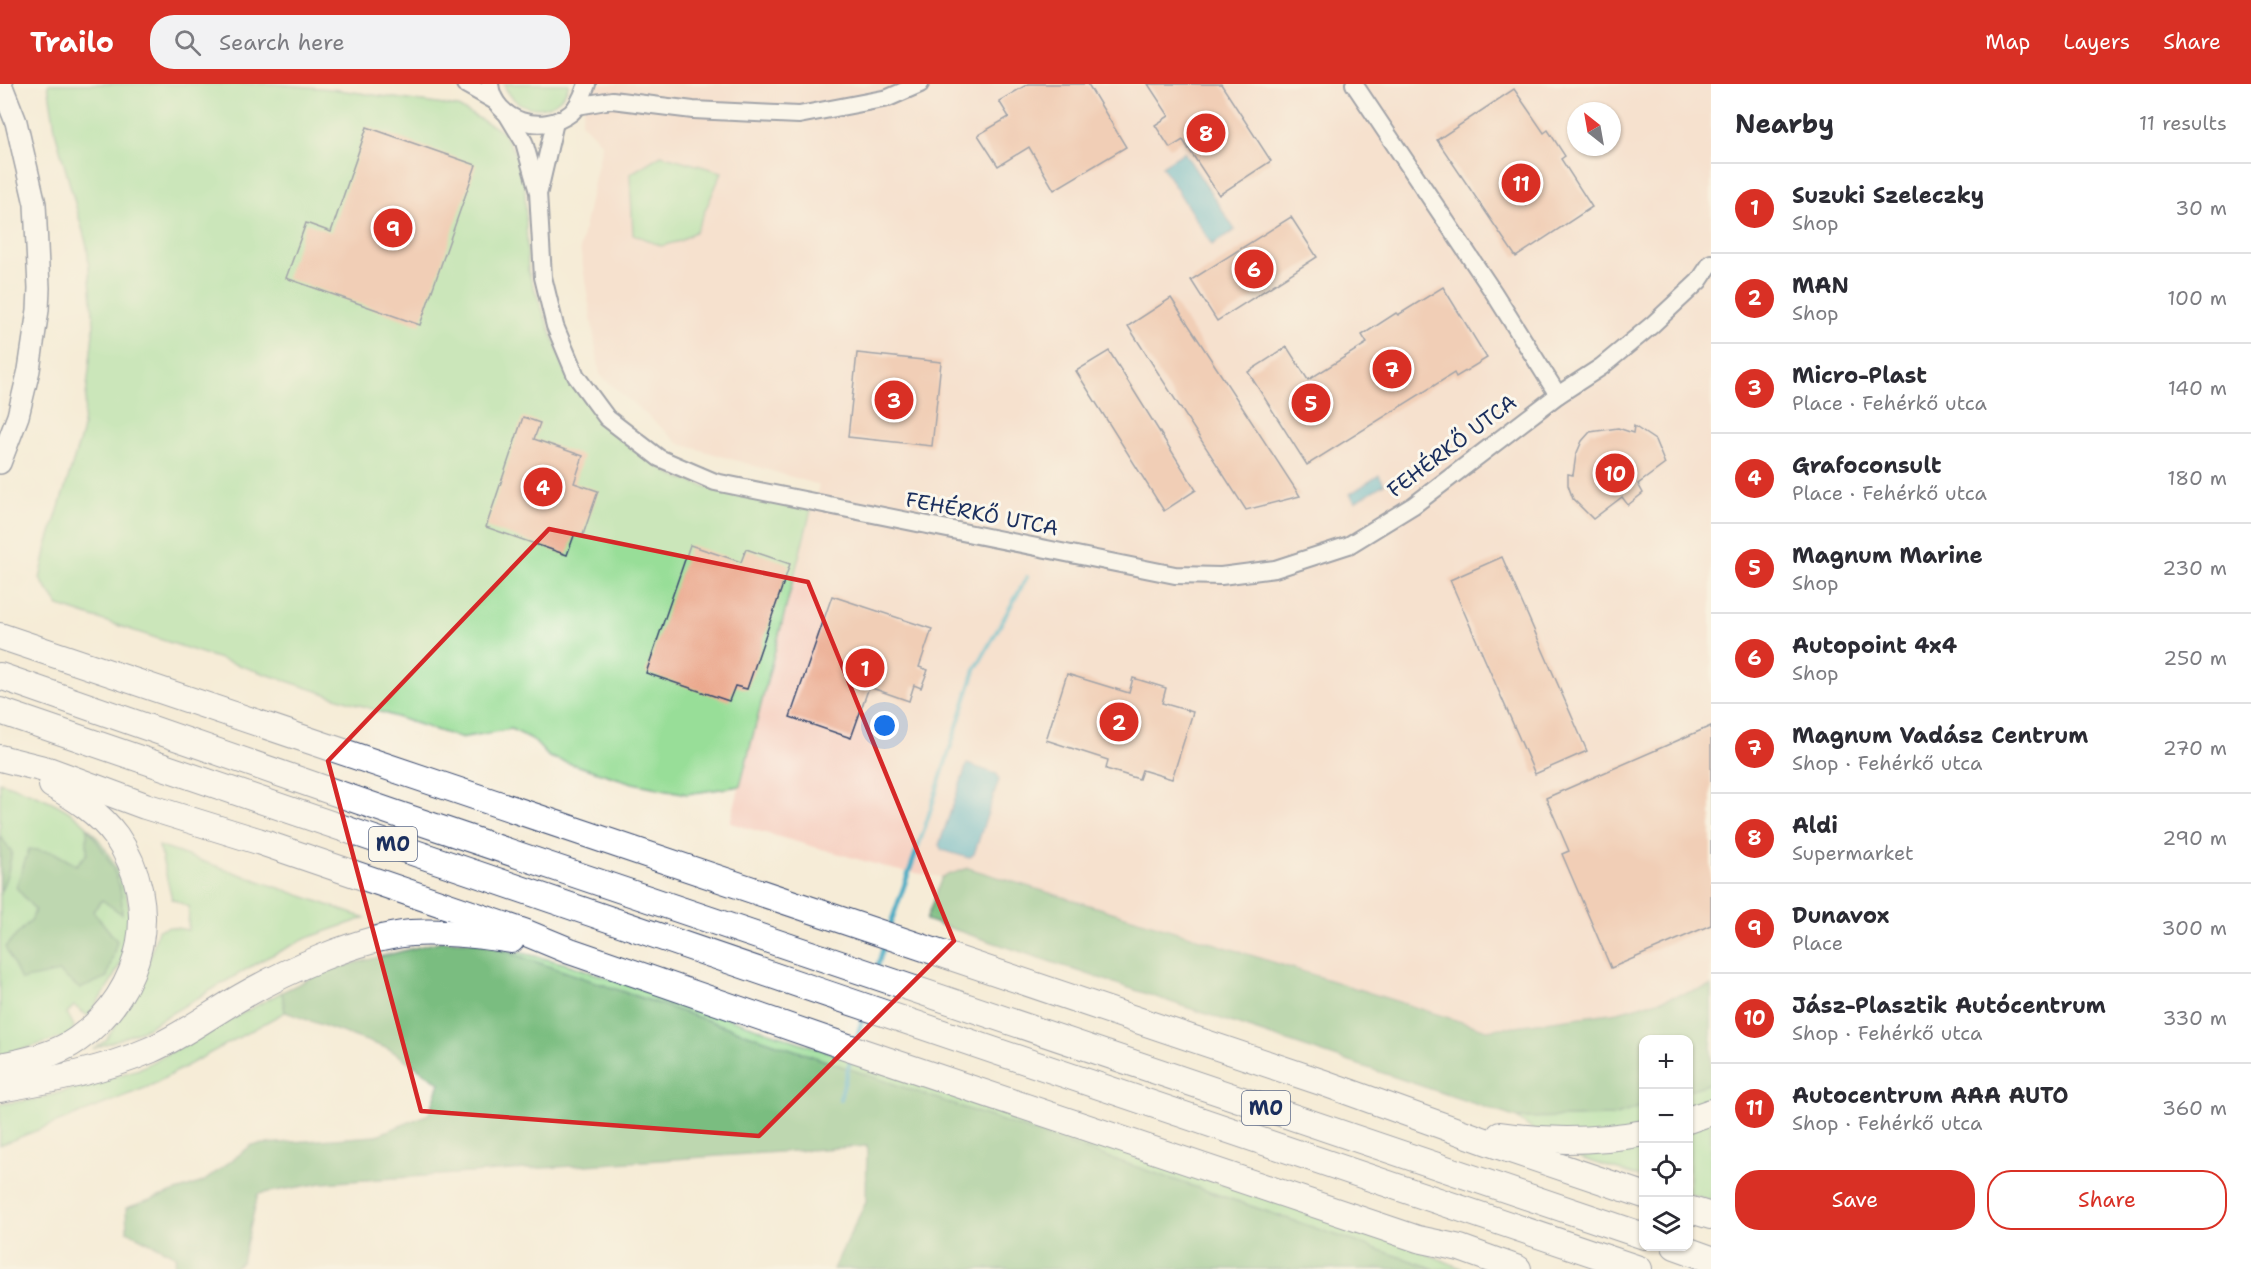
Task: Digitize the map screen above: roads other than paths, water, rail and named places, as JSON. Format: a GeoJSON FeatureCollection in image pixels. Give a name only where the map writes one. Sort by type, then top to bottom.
{"type":"FeatureCollection","features":[{"type":"Feature","properties":{"kind":"highway"},"geometry":{"type":"LineString","coordinates":[[0,636],[1392,1107],[1639,1193]]}},
{"type":"Feature","properties":{"kind":"highway","name":"M0"},"geometry":{"type":"LineString","coordinates":[[0,676],[391,812],[1639,1234]]}},
{"type":"Feature","properties":{"kind":"highway","name":"M0"},"geometry":{"type":"LineString","coordinates":[[0,711],[520,887],[844,1001],[1639,1269]]}},
{"type":"Feature","properties":{"kind":"highway"},"geometry":{"type":"LineString","coordinates":[[2,759],[48,771],[145,806],[524,932],[570,951],[833,1042],[1419,1239],[1460,1248],[1518,1269]]}},
{"type":"Feature","properties":{"kind":"highway"},"geometry":{"type":"LineString","coordinates":[[0,1066],[28,1061],[55,1051],[76,1040],[100,1020],[118,998],[132,974],[139,948],[142,921],[139,887],[129,857],[114,835],[77,798],[2,759]]}},
{"type":"Feature","properties":{"kind":"highway"},"geometry":{"type":"LineString","coordinates":[[0,1089],[110,1066],[152,1049],[243,996],[298,968],[375,940],[411,933],[479,935],[570,951]]}},
{"type":"Feature","properties":{"kind":"highway"},"geometry":{"type":"LineString","coordinates":[[1392,1107],[1495,1134],[1531,1140],[1570,1142],[1639,1134]]}},
{"type":"Feature","properties":{"kind":"highway"},"geometry":{"type":"LineString","coordinates":[[1693,1119],[1711,1112]]}},
{"type":"Feature","properties":{"kind":"highway"},"geometry":{"type":"LineString","coordinates":[[1693,1210],[1711,1216]]}},
{"type":"Feature","properties":{"kind":"highway"},"geometry":{"type":"LineString","coordinates":[[1419,1239],[1478,1269]]}},
{"type":"Feature","properties":{"kind":"highway"},"geometry":{"type":"LineString","coordinates":[[1691,1251],[1711,1258]]}},
{"type":"Feature","properties":{"kind":"main road"},"geometry":{"type":"LineString","coordinates":[[0,464],[18,416],[29,370],[39,288],[35,204],[16,122],[1,84]]}},
{"type":"Feature","properties":{"kind":"street"},"geometry":{"type":"LineString","coordinates":[[465,84],[495,101],[507,114],[524,142],[538,192]]}},
{"type":"Feature","properties":{"kind":"street"},"geometry":{"type":"LineString","coordinates":[[490,84],[495,101]]}},
{"type":"Feature","properties":{"kind":"street"},"geometry":{"type":"LineString","coordinates":[[507,114],[518,121],[535,125],[555,122],[570,114],[577,106],[587,84]]}},
{"type":"Feature","properties":{"kind":"street"},"geometry":{"type":"LineString","coordinates":[[577,106],[612,100],[693,110],[799,115],[888,98],[920,84]]}},
{"type":"Feature","properties":{"kind":"street"},"geometry":{"type":"LineString","coordinates":[[1354,84],[1494,293],[1558,395]]}},
{"type":"Feature","properties":{"kind":"street"},"geometry":{"type":"LineString","coordinates":[[538,192],[555,122]]}},
{"type":"Feature","properties":{"kind":"street","name":"FEHÉRKŐ UTCA"},"geometry":{"type":"LineString","coordinates":[[538,192],[543,277],[555,326],[576,376],[607,418],[659,458],[715,482],[1174,575],[1221,576],[1275,569],[1348,546],[1414,505],[1558,395],[1600,367],[1699,281],[1711,263]]}},
{"type":"Feature","properties":{"kind":"water"},"geometry":{"type":"Polygon","coordinates":[[[1184,152],[1235,230],[1212,245],[1162,166],[1184,152]]]}},
{"type":"Feature","properties":{"kind":"water"},"geometry":{"type":"Polygon","coordinates":[[[1379,475],[1384,484],[1355,502],[1350,494],[1379,475]]]}},
{"type":"Feature","properties":{"kind":"water"},"geometry":{"type":"Polygon","coordinates":[[[967,764],[997,774],[999,780],[974,854],[969,858],[942,850],[939,845],[967,764]]]}},
{"type":"Feature","properties":{"kind":"waterway"},"geometry":{"type":"LineString","coordinates":[[889,928],[924,830],[975,670],[1027,577]]}},
{"type":"Feature","properties":{"kind":"waterway"},"geometry":{"type":"LineString","coordinates":[[877,968],[885,942]]}},
{"type":"Feature","properties":{"kind":"waterway"},"geometry":{"type":"LineString","coordinates":[[856,1040],[864,1014]]}},
{"type":"Feature","properties":{"kind":"waterway"},"geometry":{"type":"LineString","coordinates":[[840,1099],[851,1057]]}},
{"type":"Feature","properties":{"kind":"place","name":"Aldi"},"geometry":{"type":"Point","coordinates":[1206,133]}},
{"type":"Feature","properties":{"kind":"place","name":"Autocentrum AAA AUTO"},"geometry":{"type":"Point","coordinates":[1521,183]}},
{"type":"Feature","properties":{"kind":"place","name":"Dunavox"},"geometry":{"type":"Point","coordinates":[393,228]}},
{"type":"Feature","properties":{"kind":"place","name":"Autopoint 4x4"},"geometry":{"type":"Point","coordinates":[1254,269]}},
{"type":"Feature","properties":{"kind":"place","name":"Magnum Vadász Centrum"},"geometry":{"type":"Point","coordinates":[1392,369]}},
{"type":"Feature","properties":{"kind":"place","name":"Micro-Plast"},"geometry":{"type":"Point","coordinates":[894,400]}},
{"type":"Feature","properties":{"kind":"place","name":"Magnum Marine"},"geometry":{"type":"Point","coordinates":[1311,403]}},
{"type":"Feature","properties":{"kind":"place","name":"Jász-Plasztik Autócentrum"},"geometry":{"type":"Point","coordinates":[1615,473]}},
{"type":"Feature","properties":{"kind":"place","name":"Grafoconsult"},"geometry":{"type":"Point","coordinates":[543,487]}},
{"type":"Feature","properties":{"kind":"place","name":"Suzuki Szeleczky"},"geometry":{"type":"Point","coordinates":[865,668]}},
{"type":"Feature","properties":{"kind":"place","name":"MAN"},"geometry":{"type":"Point","coordinates":[1119,722]}}]}
